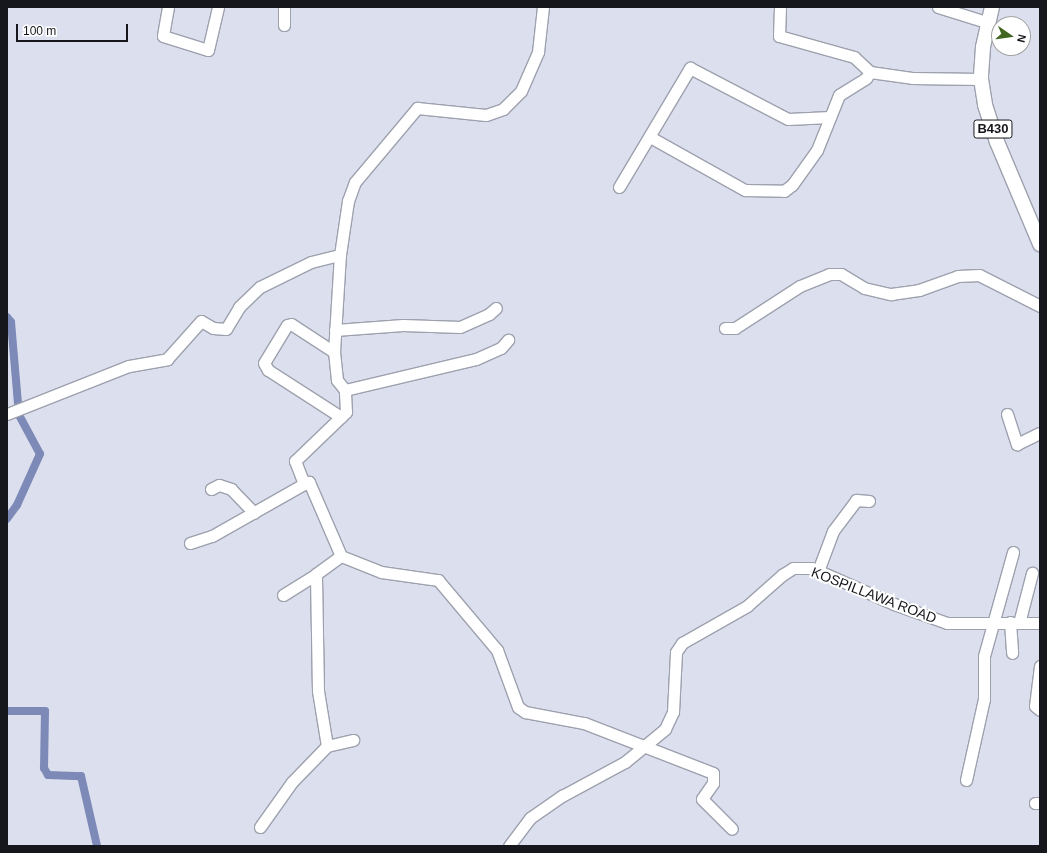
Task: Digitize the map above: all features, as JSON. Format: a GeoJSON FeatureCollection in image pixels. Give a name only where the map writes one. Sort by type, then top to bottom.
{"type":"FeatureCollection","features":[{"type":"Feature","properties":{"kind":"main road","name":"B430"},"geometry":{"type":"LineString","coordinates":[[992,7],[981,79],[997,142],[1040,244]]}},
{"type":"Feature","properties":{"kind":"street"},"geometry":{"type":"LineString","coordinates":[[168,7],[163,36],[208,50],[218,7]]}},
{"type":"Feature","properties":{"kind":"street"},"geometry":{"type":"LineString","coordinates":[[284,7],[284,24]]}},
{"type":"Feature","properties":{"kind":"street"},"geometry":{"type":"LineString","coordinates":[[304,484],[295,461],[346,412],[345,390],[337,380],[334,352],[340,255],[348,201],[355,182],[417,108],[486,115],[503,110],[520,91],[538,52],[543,7]]}},
{"type":"Feature","properties":{"kind":"street"},"geometry":{"type":"LineString","coordinates":[[780,7],[779,36],[854,58],[870,72],[912,78],[981,79]]}},
{"type":"Feature","properties":{"kind":"street"},"geometry":{"type":"LineString","coordinates":[[938,7],[989,23]]}},
{"type":"Feature","properties":{"kind":"street"},"geometry":{"type":"LineString","coordinates":[[619,187],[690,68],[788,119],[830,117]]}},
{"type":"Feature","properties":{"kind":"street"},"geometry":{"type":"LineString","coordinates":[[650,137],[745,190],[784,191],[792,186],[817,150],[839,95],[866,78],[870,72]]}},
{"type":"Feature","properties":{"kind":"street"},"geometry":{"type":"LineString","coordinates":[[7,414],[129,366],[167,359],[201,321],[213,328],[226,329],[239,307],[260,287],[311,262],[340,255]]}},
{"type":"Feature","properties":{"kind":"street"},"geometry":{"type":"LineString","coordinates":[[725,328],[735,328],[800,286],[829,274],[840,274],[864,288],[890,294],[919,290],[958,276],[979,275],[1040,306]]}},
{"type":"Feature","properties":{"kind":"street"},"geometry":{"type":"LineString","coordinates":[[335,330],[403,325],[460,326],[489,314],[496,308]]}},
{"type":"Feature","properties":{"kind":"street"},"geometry":{"type":"LineString","coordinates":[[334,352],[291,324],[287,325],[264,363],[268,370],[341,417]]}},
{"type":"Feature","properties":{"kind":"street"},"geometry":{"type":"LineString","coordinates":[[345,390],[476,359],[501,348],[508,340]]}},
{"type":"Feature","properties":{"kind":"street"},"geometry":{"type":"LineString","coordinates":[[1007,414],[1017,444],[1040,433]]}},
{"type":"Feature","properties":{"kind":"street"},"geometry":{"type":"LineString","coordinates":[[190,543],[212,536],[309,482],[341,556],[381,572],[438,580],[496,650],[514,699],[525,712],[584,723],[644,749],[713,773],[713,783],[702,799],[732,829]]}},
{"type":"Feature","properties":{"kind":"street"},"geometry":{"type":"LineString","coordinates":[[211,489],[219,485],[231,489],[254,513]]}},
{"type":"Feature","properties":{"kind":"street"},"geometry":{"type":"LineString","coordinates":[[818,571],[833,531],[856,500],[869,501]]}},
{"type":"Feature","properties":{"kind":"street"},"geometry":{"type":"LineString","coordinates":[[966,780],[984,699],[984,656],[992,622],[1013,552]]}},
{"type":"Feature","properties":{"kind":"street"},"geometry":{"type":"LineString","coordinates":[[283,595],[341,556]]}},
{"type":"Feature","properties":{"kind":"street","name":"KOSPILLAWA ROAD"},"geometry":{"type":"LineString","coordinates":[[509,846],[530,818],[644,749],[665,729],[673,712],[676,652],[682,643],[714,628],[747,606],[782,574],[793,568],[818,571],[894,604],[947,623],[1040,623]]}},
{"type":"Feature","properties":{"kind":"street"},"geometry":{"type":"LineString","coordinates":[[1012,653],[1014,623],[1032,573]]}},
{"type":"Feature","properties":{"kind":"street"},"geometry":{"type":"LineString","coordinates":[[316,574],[318,691],[327,746]]}},
{"type":"Feature","properties":{"kind":"street"},"geometry":{"type":"LineString","coordinates":[[1040,666],[1035,706],[1040,710]]}},
{"type":"Feature","properties":{"kind":"street"},"geometry":{"type":"LineString","coordinates":[[260,827],[292,782],[327,746],[353,740]]}},
{"type":"Feature","properties":{"kind":"waterway"},"geometry":{"type":"LineString","coordinates":[[7,317],[11,322],[19,415],[40,454],[17,505],[7,519]]}},
{"type":"Feature","properties":{"kind":"waterway"},"geometry":{"type":"LineString","coordinates":[[7,711],[45,711],[44,768],[48,775],[81,776],[97,846]]}}]}
